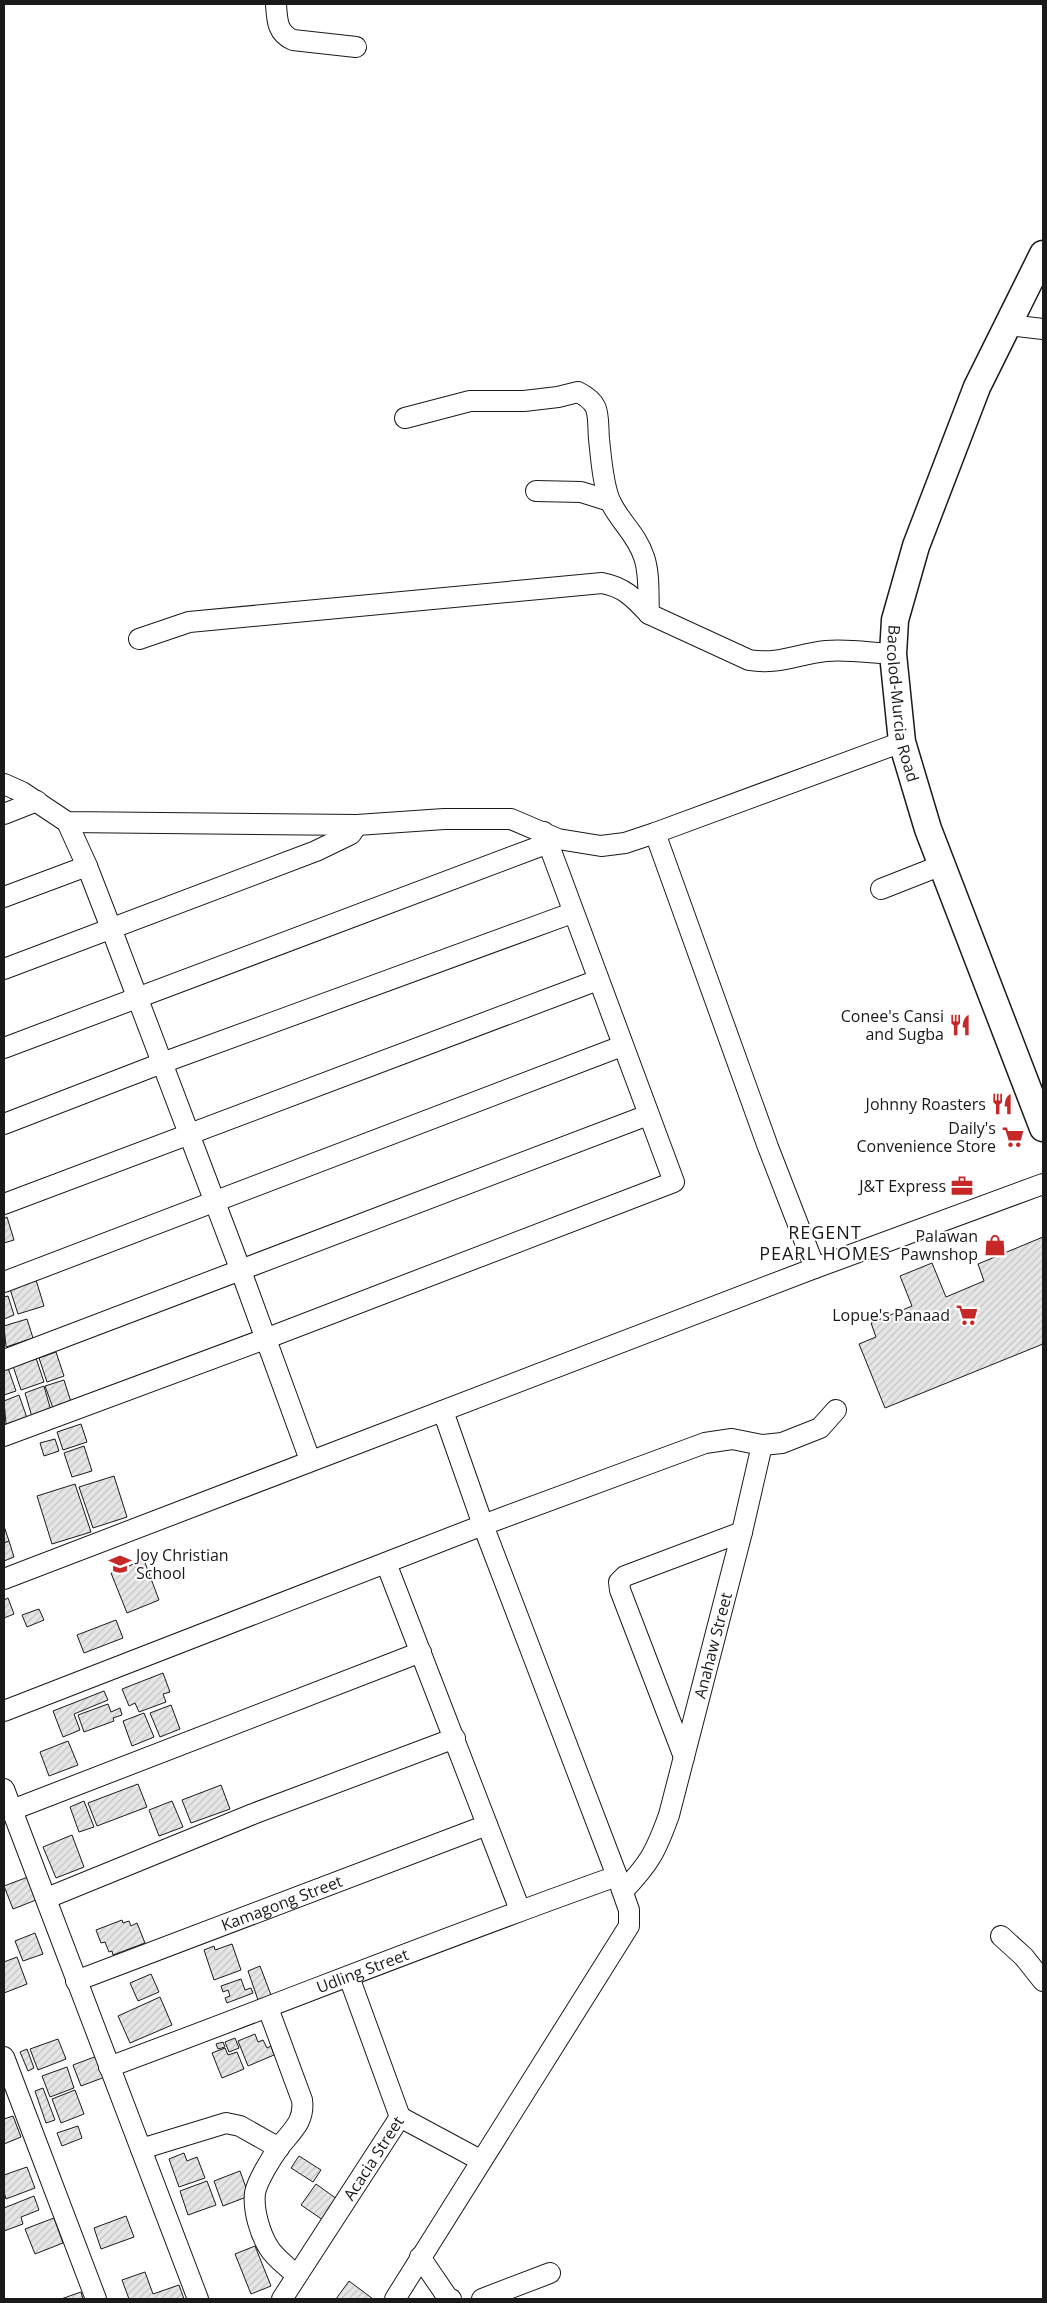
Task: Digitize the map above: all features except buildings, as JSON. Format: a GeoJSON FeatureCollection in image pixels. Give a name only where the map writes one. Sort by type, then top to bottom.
{"type":"FeatureCollection","features":[{"type":"Feature","properties":{"kind":"main road","name":"Bacolod-Murcia Road"},"geometry":{"type":"LineString","coordinates":[[1043,254],[977,387],[916,546],[896,620],[893,654],[902,742],[915,789],[942,865],[1043,1128]]}},
{"type":"Feature","properties":{"kind":"street"},"geometry":{"type":"LineString","coordinates":[[276,4],[277,24],[284,36],[292,40],[356,47]]}},
{"type":"Feature","properties":{"kind":"street"},"geometry":{"type":"LineString","coordinates":[[1008,325],[1043,329]]}},
{"type":"Feature","properties":{"kind":"street"},"geometry":{"type":"LineString","coordinates":[[406,418],[470,401],[524,400],[558,397],[578,392],[591,398],[596,406],[601,460],[610,501],[621,519],[636,536],[645,559],[649,614]]}},
{"type":"Feature","properties":{"kind":"street"},"geometry":{"type":"LineString","coordinates":[[536,491],[581,492],[610,501]]}},
{"type":"Feature","properties":{"kind":"street"},"geometry":{"type":"LineString","coordinates":[[139,639],[189,622],[602,582],[629,592],[649,614],[749,660],[788,660],[812,653],[829,651],[893,654]]}},
{"type":"Feature","properties":{"kind":"street"},"geometry":{"type":"LineString","coordinates":[[67,822],[357,826],[444,819],[511,818],[545,838],[601,846],[625,843],[655,833],[902,742]]}},
{"type":"Feature","properties":{"kind":"street"},"geometry":{"type":"LineString","coordinates":[[4,784],[37,801],[67,822],[88,866],[241,1270],[310,1460]]}},
{"type":"Feature","properties":{"kind":"street"},"geometry":{"type":"LineString","coordinates":[[4,814],[37,801]]}},
{"type":"Feature","properties":{"kind":"street"},"geometry":{"type":"LineString","coordinates":[[4,969],[316,851],[351,834],[357,826]]}},
{"type":"Feature","properties":{"kind":"street"},"geometry":{"type":"LineString","coordinates":[[655,833],[768,1147],[815,1268]]}},
{"type":"Feature","properties":{"kind":"street"},"geometry":{"type":"LineString","coordinates":[[4,1436],[266,1339],[674,1182],[545,838]]}},
{"type":"Feature","properties":{"kind":"street"},"geometry":{"type":"LineString","coordinates":[[4,1048],[137,998],[545,838]]}},
{"type":"Feature","properties":{"kind":"street"},"geometry":{"type":"LineString","coordinates":[[881,889],[942,865]]}},
{"type":"Feature","properties":{"kind":"street"},"geometry":{"type":"LineString","coordinates":[[4,897],[88,866]]}},
{"type":"Feature","properties":{"kind":"street"},"geometry":{"type":"LineString","coordinates":[[4,1124],[162,1063],[572,913]]}},
{"type":"Feature","properties":{"kind":"street"},"geometry":{"type":"LineString","coordinates":[[4,1204],[598,980]]}},
{"type":"Feature","properties":{"kind":"street"},"geometry":{"type":"LineString","coordinates":[[4,1282],[622,1046]]}},
{"type":"Feature","properties":{"kind":"street"},"geometry":{"type":"LineString","coordinates":[[4,1360],[648,1114]]}},
{"type":"Feature","properties":{"kind":"street"},"geometry":{"type":"LineString","coordinates":[[4,1579],[310,1460],[815,1268],[1043,1184]]}},
{"type":"Feature","properties":{"kind":"street"},"geometry":{"type":"LineString","coordinates":[[4,1711],[483,1525],[704,1443],[732,1438],[762,1445],[782,1443],[820,1428],[836,1410]]}},
{"type":"Feature","properties":{"kind":"street"},"geometry":{"type":"LineString","coordinates":[[395,2299],[480,2160],[622,1940],[629,1926],[629,1910],[620,1883],[483,1525],[443,1411]]}},
{"type":"Feature","properties":{"kind":"street","name":"Anahaw Street"},"geometry":{"type":"LineString","coordinates":[[620,1883],[641,1873],[656,1851],[678,1784],[742,1532],[762,1445]]}},
{"type":"Feature","properties":{"kind":"street"},"geometry":{"type":"LineString","coordinates":[[684,1757],[620,1590],[619,1582],[625,1576],[742,1532]]}},
{"type":"Feature","properties":{"kind":"street"},"geometry":{"type":"LineString","coordinates":[[386,1563],[520,1910]]}},
{"type":"Feature","properties":{"kind":"street"},"geometry":{"type":"LineString","coordinates":[[12,1810],[421,1652]]}},
{"type":"Feature","properties":{"kind":"street"},"geometry":{"type":"LineString","coordinates":[[47,1898],[253,1814],[454,1738]]}},
{"type":"Feature","properties":{"kind":"street"},"geometry":{"type":"LineString","coordinates":[[4,1789],[198,2299]]}},
{"type":"Feature","properties":{"kind":"street","name":"Kamagong Street"},"geometry":{"type":"LineString","coordinates":[[76,1982],[487,1825]]}},
{"type":"Feature","properties":{"kind":"street","name":"Udling Street"},"geometry":{"type":"LineString","coordinates":[[109,2067],[268,2008],[520,1910],[620,1883]]}},
{"type":"Feature","properties":{"kind":"street"},"geometry":{"type":"LineString","coordinates":[[1001,1936],[1024,1957],[1043,1981]]}},
{"type":"Feature","properties":{"kind":"street","name":"Acacia Street"},"geometry":{"type":"LineString","coordinates":[[282,2299],[400,2117],[349,1977]]}},
{"type":"Feature","properties":{"kind":"street"},"geometry":{"type":"LineString","coordinates":[[268,2008],[302,2100],[304,2111],[299,2124],[279,2148],[255,2193],[257,2218],[269,2249],[296,2275]]}},
{"type":"Feature","properties":{"kind":"street"},"geometry":{"type":"LineString","coordinates":[[4,2057],[96,2299]]}},
{"type":"Feature","properties":{"kind":"street"},"geometry":{"type":"LineString","coordinates":[[400,2117],[480,2160]]}},
{"type":"Feature","properties":{"kind":"street"},"geometry":{"type":"LineString","coordinates":[[141,2149],[226,2123],[240,2126],[279,2148]]}},
{"type":"Feature","properties":{"kind":"street"},"geometry":{"type":"LineString","coordinates":[[420,2257],[448,2298],[451,2299]]}},
{"type":"Feature","properties":{"kind":"street"},"geometry":{"type":"LineString","coordinates":[[482,2299],[550,2273]]}},
{"type":"Feature","properties":{"kind":"place","name":"Conee's Cansi and Sugba"},"geometry":{"type":"Point","coordinates":[960,1025]}},
{"type":"Feature","properties":{"kind":"place","name":"Johnny Roasters"},"geometry":{"type":"Point","coordinates":[1002,1104]}},
{"type":"Feature","properties":{"kind":"place","name":"Daily's Convenience Store"},"geometry":{"type":"Point","coordinates":[1013,1137]}},
{"type":"Feature","properties":{"kind":"place","name":"J&T Express"},"geometry":{"type":"Point","coordinates":[962,1186]}},
{"type":"Feature","properties":{"kind":"place","name":"Palawan Pawnshop"},"geometry":{"type":"Point","coordinates":[995,1245]}},
{"type":"Feature","properties":{"kind":"place","name":"Lopue's Panaad"},"geometry":{"type":"Point","coordinates":[967,1315]}},
{"type":"Feature","properties":{"kind":"place","name":"Joy Christian School"},"geometry":{"type":"Point","coordinates":[120,1564]}},
{"type":"Feature","properties":{"kind":"district","name":"REGENT PEARL HOMES"},"geometry":{"type":"Point","coordinates":[825,1243]}}]}
